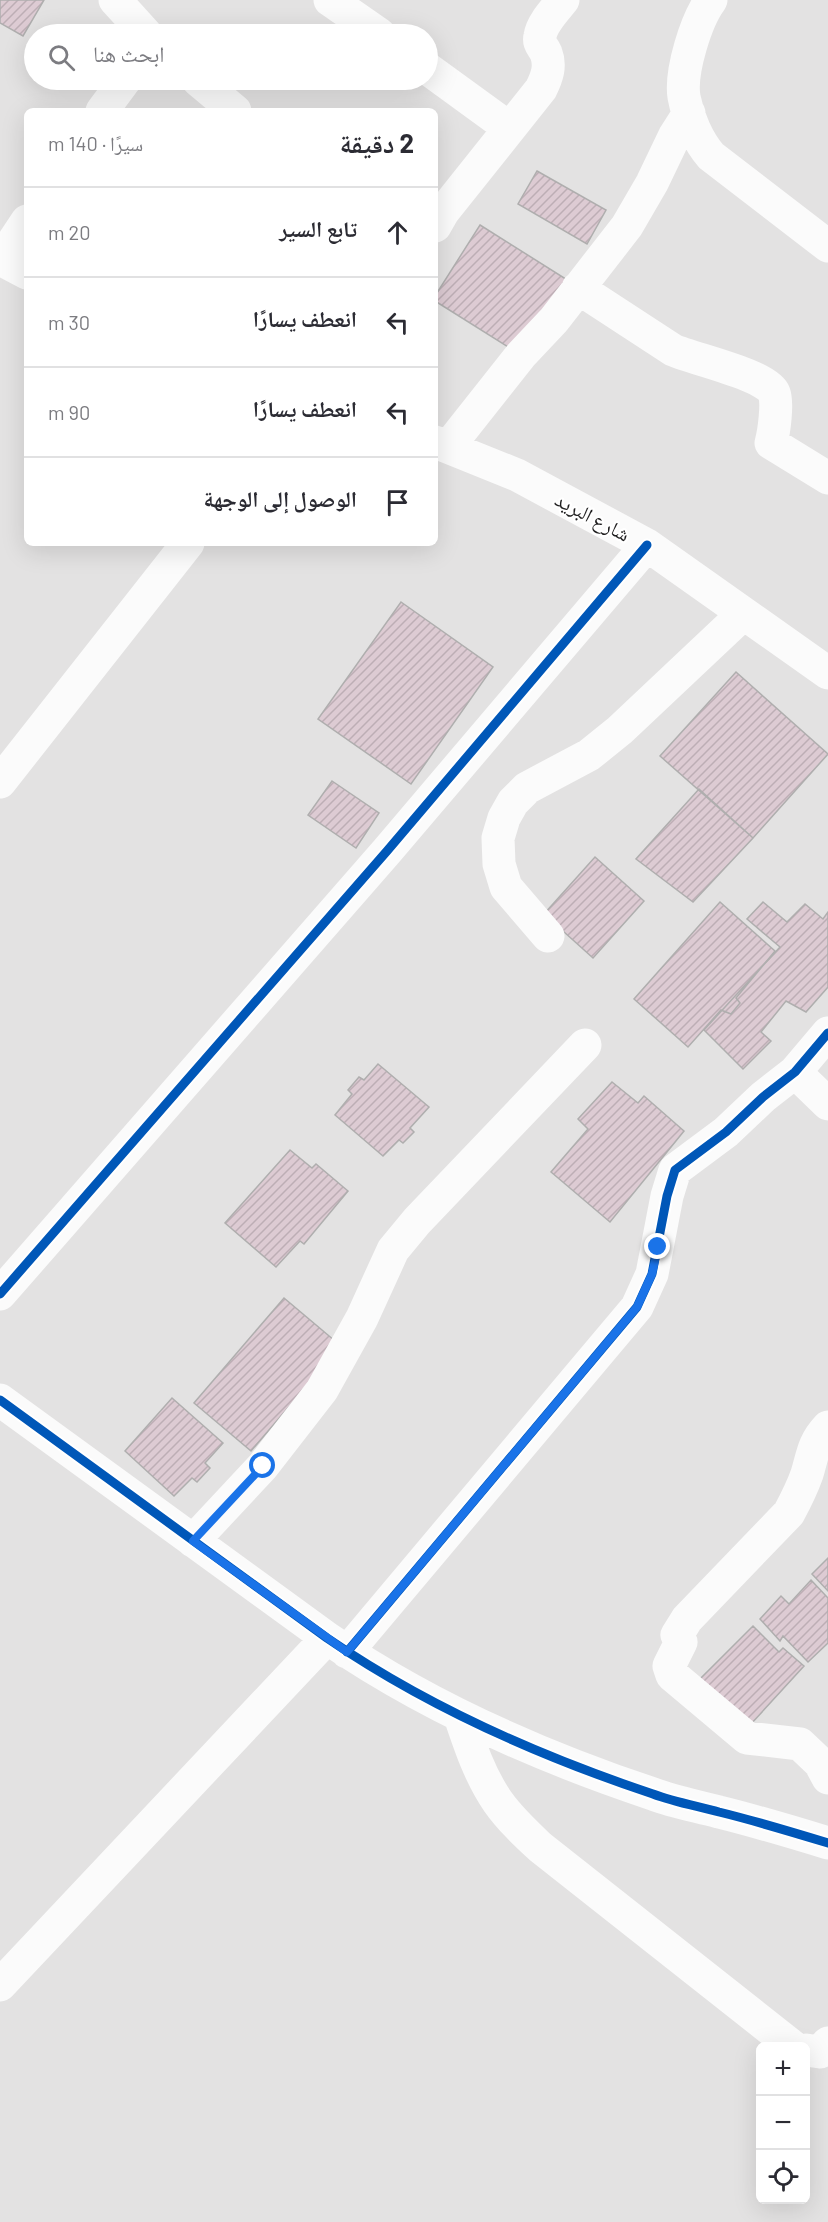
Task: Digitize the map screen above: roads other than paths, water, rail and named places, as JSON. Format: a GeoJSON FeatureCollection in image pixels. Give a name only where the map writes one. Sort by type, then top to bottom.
{"type":"FeatureCollection","features":[{"type":"Feature","properties":{"kind":"street"},"geometry":{"type":"LineString","coordinates":[[115,0],[137,24]]}},
{"type":"Feature","properties":{"kind":"street"},"geometry":{"type":"LineString","coordinates":[[330,0],[365,24]]}},
{"type":"Feature","properties":{"kind":"street"},"geometry":{"type":"LineString","coordinates":[[438,221],[541,89],[547,77],[549,64],[539,36],[562,0]]}},
{"type":"Feature","properties":{"kind":"street"},"geometry":{"type":"LineString","coordinates":[[711,0],[705,9],[688,52],[684,96],[703,146],[711,156],[828,246]]}},
{"type":"Feature","properties":{"kind":"street"},"geometry":{"type":"LineString","coordinates":[[438,76],[509,128]]}},
{"type":"Feature","properties":{"kind":"street"},"geometry":{"type":"LineString","coordinates":[[104,108],[118,90]]}},
{"type":"Feature","properties":{"kind":"street"},"geometry":{"type":"LineString","coordinates":[[210,90],[231,108]]}},
{"type":"Feature","properties":{"kind":"street"},"geometry":{"type":"LineString","coordinates":[[442,444],[554,320],[627,226],[689,113]]}},
{"type":"Feature","properties":{"kind":"street"},"geometry":{"type":"LineString","coordinates":[[10,264],[24,229]]}},
{"type":"Feature","properties":{"kind":"street"},"geometry":{"type":"LineString","coordinates":[[578,288],[673,350],[687,357],[730,367],[772,389],[776,397],[774,413],[776,420],[771,443],[828,478]]}},
{"type":"Feature","properties":{"kind":"street","name":"شارع البريد"},"geometry":{"type":"LineString","coordinates":[[442,444],[517,475],[647,545],[742,615],[828,673]]}},
{"type":"Feature","properties":{"kind":"street"},"geometry":{"type":"LineString","coordinates":[[0,1294],[387,851],[647,545]]}},
{"type":"Feature","properties":{"kind":"street"},"geometry":{"type":"LineString","coordinates":[[0,782],[186,546]]}},
{"type":"Feature","properties":{"kind":"street"},"geometry":{"type":"LineString","coordinates":[[548,936],[506,887],[499,864],[498,838],[504,818],[513,802],[527,788],[589,755],[620,730],[742,615]]}},
{"type":"Feature","properties":{"kind":"street"},"geometry":{"type":"LineString","coordinates":[[0,1985],[337,1645],[637,1307],[652,1274],[667,1196],[675,1170],[726,1132],[763,1097],[795,1072],[828,1034]]}},
{"type":"Feature","properties":{"kind":"street"},"geometry":{"type":"LineString","coordinates":[[193,1541],[263,1466],[322,1390],[362,1318],[393,1250],[417,1221],[585,1045]]}},
{"type":"Feature","properties":{"kind":"street"},"geometry":{"type":"LineString","coordinates":[[795,1072],[828,1104]]}},
{"type":"Feature","properties":{"kind":"street"},"geometry":{"type":"LineString","coordinates":[[0,1400],[337,1645],[460,1716],[562,1760],[654,1795],[775,1826],[828,1843]]}},
{"type":"Feature","properties":{"kind":"street"},"geometry":{"type":"LineString","coordinates":[[828,1426],[816,1441],[801,1490],[789,1513],[687,1619],[677,1635],[681,1642],[669,1666],[672,1675],[747,1738],[800,1744],[820,1763],[828,1778]]}},
{"type":"Feature","properties":{"kind":"street"},"geometry":{"type":"LineString","coordinates":[[460,1716],[476,1762],[497,1801],[515,1823],[540,1847],[594,1891],[787,2042]]}},
{"type":"Feature","properties":{"kind":"street"},"geometry":{"type":"LineString","coordinates":[[810,2051],[820,2052],[828,2043]]}}]}
